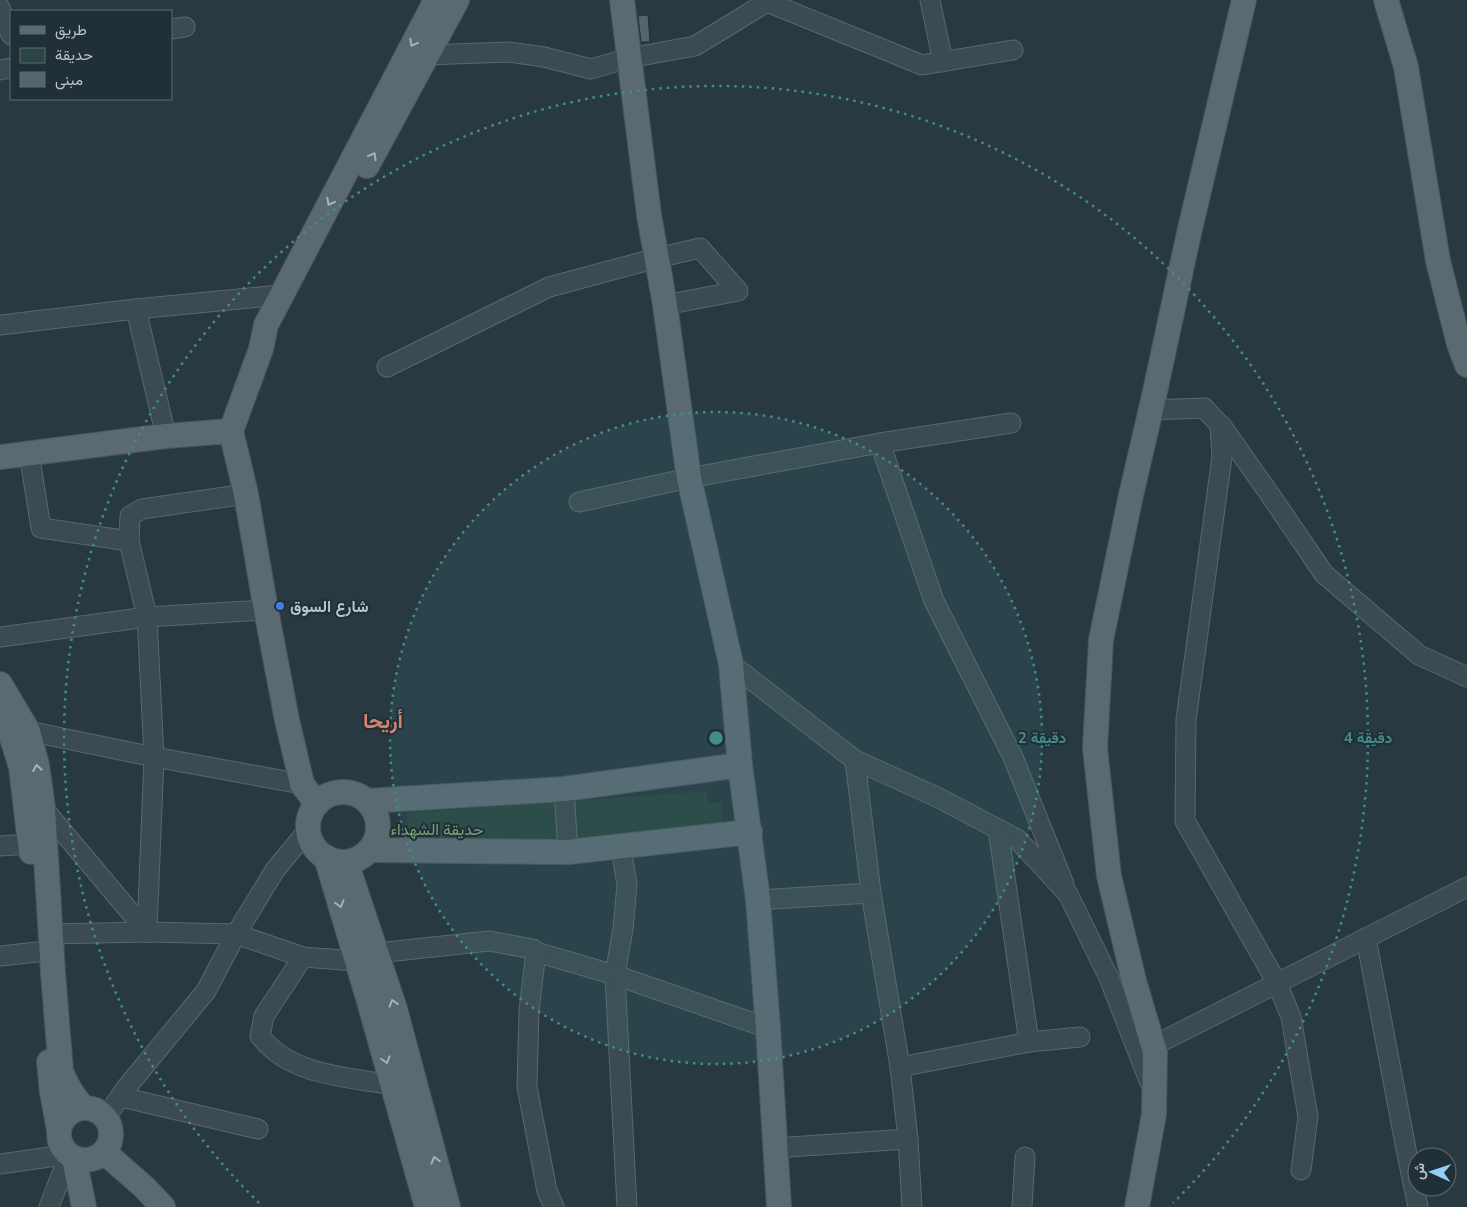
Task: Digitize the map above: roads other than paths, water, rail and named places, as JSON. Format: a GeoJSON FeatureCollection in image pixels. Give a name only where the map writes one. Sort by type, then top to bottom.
{"type":"FeatureCollection","features":[{"type":"Feature","properties":{"kind":"main road"},"geometry":{"type":"LineString","coordinates":[[317,804],[302,784],[286,720],[246,494],[231,431],[261,349],[266,325],[436,0]]}},
{"type":"Feature","properties":{"kind":"main road"},"geometry":{"type":"LineString","coordinates":[[261,349],[277,332],[310,274],[457,0]]}},
{"type":"Feature","properties":{"kind":"main road"},"geometry":{"type":"LineString","coordinates":[[622,0],[649,215],[665,306],[689,478],[731,664],[740,765],[758,900],[779,1207]]}},
{"type":"Feature","properties":{"kind":"main road"},"geometry":{"type":"LineString","coordinates":[[1137,1207],[1154,1114],[1155,1052],[1134,981],[1109,876],[1096,748],[1101,640],[1189,233],[1244,0]]}},
{"type":"Feature","properties":{"kind":"main road"},"geometry":{"type":"LineString","coordinates":[[1386,0],[1406,67],[1438,261],[1459,344],[1467,365]]}},
{"type":"Feature","properties":{"kind":"main road"},"geometry":{"type":"LineString","coordinates":[[0,457],[166,436],[231,431]]}},
{"type":"Feature","properties":{"kind":"main road"},"geometry":{"type":"LineString","coordinates":[[0,684],[21,767],[61,1071],[64,1081],[82,1107]]}},
{"type":"Feature","properties":{"kind":"main road"},"geometry":{"type":"LineString","coordinates":[[0,713],[37,765],[43,808],[44,943],[52,1092],[98,1207]]}},
{"type":"Feature","properties":{"kind":"main road"},"geometry":{"type":"LineString","coordinates":[[367,801],[564,789],[740,765]]}},
{"type":"Feature","properties":{"kind":"main road"},"geometry":{"type":"LineString","coordinates":[[347,792],[358,795],[367,801],[374,809],[378,819],[378,830],[376,841],[362,857],[353,861],[336,860],[314,847],[309,829],[311,814],[317,804],[325,797],[347,792]]}},
{"type":"Feature","properties":{"kind":"main road"},"geometry":{"type":"LineString","coordinates":[[370,850],[568,852],[750,832]]}},
{"type":"Feature","properties":{"kind":"main road"},"geometry":{"type":"LineString","coordinates":[[336,860],[367,957],[393,1086],[427,1207]]}},
{"type":"Feature","properties":{"kind":"main road"},"geometry":{"type":"LineString","coordinates":[[367,957],[395,1009],[448,1207]]}},
{"type":"Feature","properties":{"kind":"main road"},"geometry":{"type":"LineString","coordinates":[[76,1151],[110,1143],[110,1125],[100,1111],[82,1107],[74,1109],[66,1114],[62,1121],[76,1151],[84,1207]]}},
{"type":"Feature","properties":{"kind":"main road"},"geometry":{"type":"LineString","coordinates":[[76,1151],[144,1187],[163,1207]]}},
{"type":"Feature","properties":{"kind":"street"},"geometry":{"type":"LineString","coordinates":[[930,0],[943,62]]}},
{"type":"Feature","properties":{"kind":"street"},"geometry":{"type":"LineString","coordinates":[[427,55],[509,52],[544,57],[591,69],[629,58],[695,46],[757,4],[767,2],[922,65],[1013,50]]}},
{"type":"Feature","properties":{"kind":"street"},"geometry":{"type":"LineString","coordinates":[[0,8],[10,33]]}},
{"type":"Feature","properties":{"kind":"street"},"geometry":{"type":"LineString","coordinates":[[387,368],[549,287],[700,248],[738,291],[665,306]]}},
{"type":"Feature","properties":{"kind":"street"},"geometry":{"type":"LineString","coordinates":[[0,325],[136,308],[281,295]]}},
{"type":"Feature","properties":{"kind":"street"},"geometry":{"type":"LineString","coordinates":[[136,308],[166,436]]}},
{"type":"Feature","properties":{"kind":"street"},"geometry":{"type":"LineString","coordinates":[[1151,410],[1204,408],[1220,425],[1324,574],[1419,656],[1467,677]]}},
{"type":"Feature","properties":{"kind":"street"},"geometry":{"type":"LineString","coordinates":[[579,502],[689,478],[880,443],[1011,423]]}},
{"type":"Feature","properties":{"kind":"street"},"geometry":{"type":"LineString","coordinates":[[1220,425],[1222,457],[1186,720],[1184,821],[1278,983],[1291,1017],[1308,1117],[1301,1170]]}},
{"type":"Feature","properties":{"kind":"street"},"geometry":{"type":"LineString","coordinates":[[880,443],[934,600],[1013,756],[1068,894],[1109,978],[1155,1094]]}},
{"type":"Feature","properties":{"kind":"street"},"geometry":{"type":"LineString","coordinates":[[29,453],[41,528],[128,541]]}},
{"type":"Feature","properties":{"kind":"street"},"geometry":{"type":"LineString","coordinates":[[147,932],[154,756],[148,617],[128,541],[130,516],[142,509],[246,494]]}},
{"type":"Feature","properties":{"kind":"street"},"geometry":{"type":"LineString","coordinates":[[0,637],[148,617],[266,610]]}},
{"type":"Feature","properties":{"kind":"street"},"geometry":{"type":"LineString","coordinates":[[731,664],[855,760],[939,798],[1017,839],[1068,894]]}},
{"type":"Feature","properties":{"kind":"street"},"geometry":{"type":"LineString","coordinates":[[13,733],[154,756],[302,784]]}},
{"type":"Feature","properties":{"kind":"street"},"geometry":{"type":"LineString","coordinates":[[855,760],[871,893],[900,1067],[908,1139],[912,1207]]}},
{"type":"Feature","properties":{"kind":"street"},"geometry":{"type":"LineString","coordinates":[[564,789],[568,852]]}},
{"type":"Feature","properties":{"kind":"street"},"geometry":{"type":"LineString","coordinates":[[43,808],[147,932]]}},
{"type":"Feature","properties":{"kind":"street"},"geometry":{"type":"LineString","coordinates":[[106,1118],[126,1088],[206,991],[236,934],[275,870],[309,829]]}},
{"type":"Feature","properties":{"kind":"street"},"geometry":{"type":"LineString","coordinates":[[998,829],[1029,1042]]}},
{"type":"Feature","properties":{"kind":"street"},"geometry":{"type":"LineString","coordinates":[[0,846],[30,844]]}},
{"type":"Feature","properties":{"kind":"street"},"geometry":{"type":"LineString","coordinates":[[621,847],[627,885],[623,929],[615,975],[627,1207]]}},
{"type":"Feature","properties":{"kind":"street"},"geometry":{"type":"LineString","coordinates":[[1154,1046],[1467,887]]}},
{"type":"Feature","properties":{"kind":"street"},"geometry":{"type":"LineString","coordinates":[[758,900],[871,893]]}},
{"type":"Feature","properties":{"kind":"street"},"geometry":{"type":"LineString","coordinates":[[0,956],[44,943],[147,932],[236,934],[303,958],[367,957],[489,941],[533,949],[536,952],[615,975],[768,1028]]}},
{"type":"Feature","properties":{"kind":"street"},"geometry":{"type":"LineString","coordinates":[[1366,938],[1418,1207]]}},
{"type":"Feature","properties":{"kind":"street"},"geometry":{"type":"LineString","coordinates":[[536,952],[529,1010],[527,1087],[547,1192],[554,1207]]}},
{"type":"Feature","properties":{"kind":"street"},"geometry":{"type":"LineString","coordinates":[[303,958],[264,1016],[260,1036],[268,1047],[311,1071],[393,1086]]}},
{"type":"Feature","properties":{"kind":"street"},"geometry":{"type":"LineString","coordinates":[[900,1067],[1029,1042],[1080,1038]]}},
{"type":"Feature","properties":{"kind":"street"},"geometry":{"type":"LineString","coordinates":[[121,1097],[258,1129]]}},
{"type":"Feature","properties":{"kind":"street"},"geometry":{"type":"LineString","coordinates":[[775,1148],[908,1139]]}},
{"type":"Feature","properties":{"kind":"street"},"geometry":{"type":"LineString","coordinates":[[0,1164],[56,1156],[76,1151]]}},
{"type":"Feature","properties":{"kind":"street"},"geometry":{"type":"LineString","coordinates":[[49,1207],[76,1151]]}},
{"type":"Feature","properties":{"kind":"street"},"geometry":{"type":"LineString","coordinates":[[1022,1207],[1025,1157]]}},
{"type":"Feature","properties":{"kind":"place","name":"شارع السوق"},"geometry":{"type":"Point","coordinates":[280,606]}},
{"type":"Feature","properties":{"kind":"district","name":"أريحا"},"geometry":{"type":"Point","coordinates":[383,721]}},
{"type":"Feature","properties":{"kind":"park label","name":"حديقة الشهداء"},"geometry":{"type":"Point","coordinates":[437,829]}}]}
